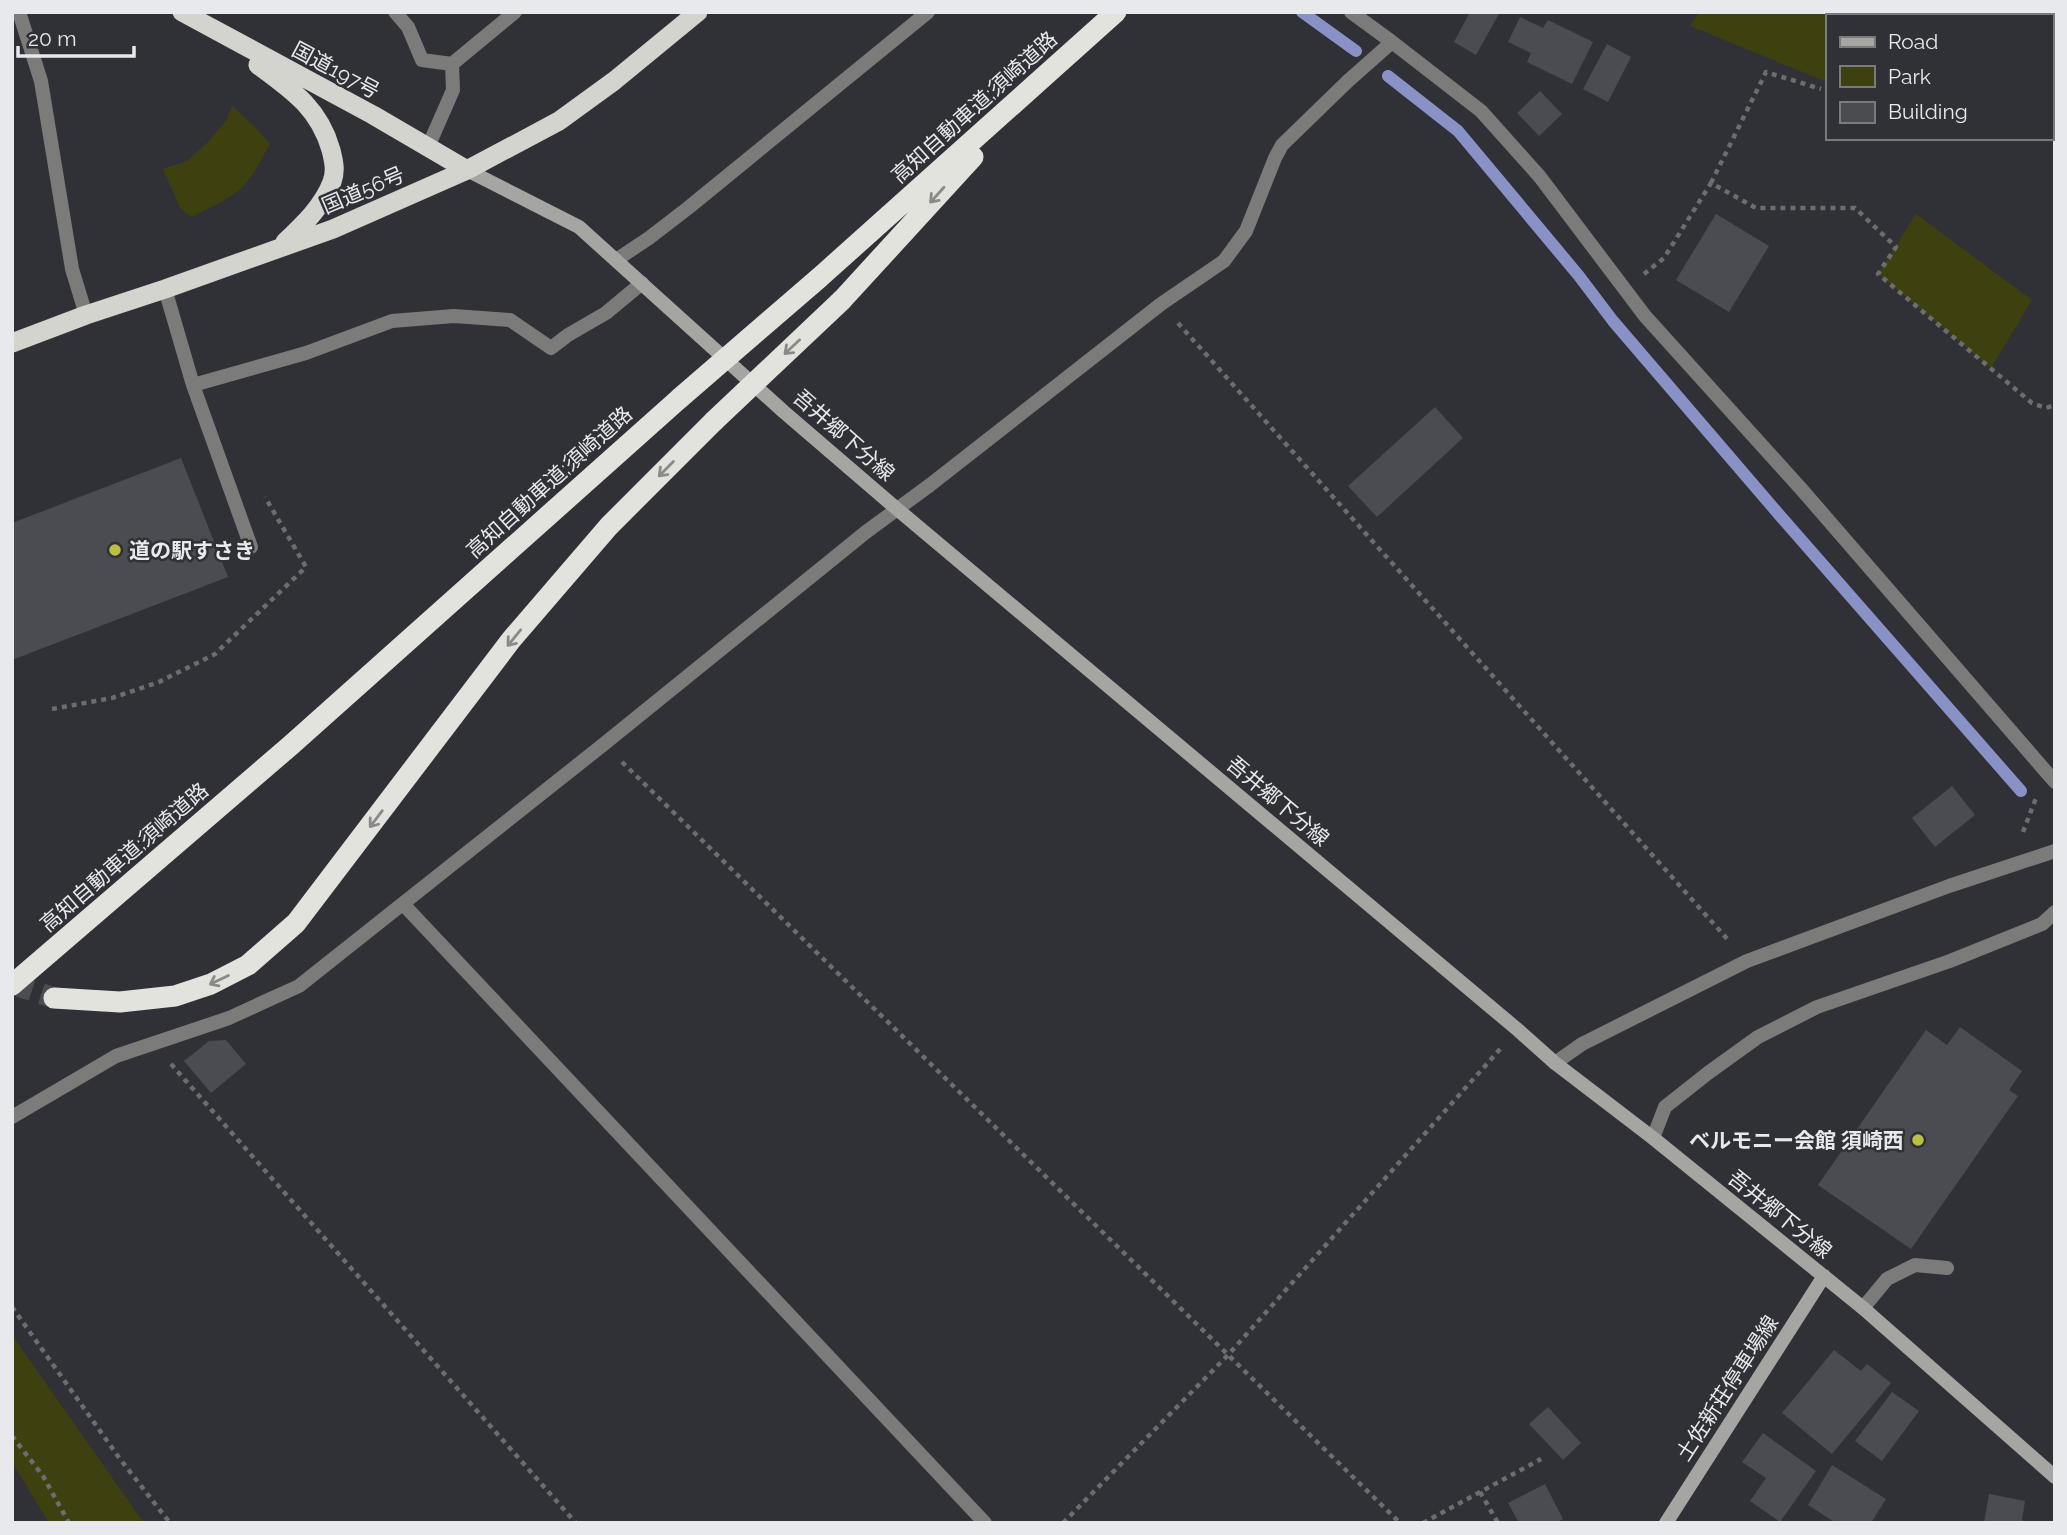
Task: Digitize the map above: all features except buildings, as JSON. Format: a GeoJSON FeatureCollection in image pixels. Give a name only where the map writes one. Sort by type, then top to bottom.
{"type":"FeatureCollection","features":[{"type":"Feature","properties":{"kind":"highway","name":"国道197号"},"geometry":{"type":"LineString","coordinates":[[182,12],[467,170]]}},
{"type":"Feature","properties":{"kind":"highway","name":"国道56号"},"geometry":{"type":"LineString","coordinates":[[12,343],[86,314],[333,229],[467,170],[559,121],[614,81],[698,12]]}},
{"type":"Feature","properties":{"kind":"highway","name":"高知自動車道;須崎道路"},"geometry":{"type":"LineString","coordinates":[[12,985],[280,754],[1116,12]]}},
{"type":"Feature","properties":{"kind":"highway"},"geometry":{"type":"LineString","coordinates":[[201,23],[295,92],[314,113],[326,132],[335,166],[332,181],[311,217],[281,246]]}},
{"type":"Feature","properties":{"kind":"highway"},"geometry":{"type":"LineString","coordinates":[[54,998],[120,1002],[175,996],[211,984],[248,965],[296,923],[511,640],[609,526],[714,421],[842,300],[1049,73]]}},
{"type":"Feature","properties":{"kind":"main road","name":"吾井郷下分線"},"geometry":{"type":"LineString","coordinates":[[467,170],[579,227],[784,412],[897,509],[1555,1063],[1653,1138],[1863,1308],[2055,1476]]}},
{"type":"Feature","properties":{"kind":"main road","name":"土佐新荘停車場線"},"geometry":{"type":"LineString","coordinates":[[1666,1523],[1824,1276]]}},
{"type":"Feature","properties":{"kind":"street"},"geometry":{"type":"LineString","coordinates":[[19,12],[41,82],[72,269],[86,314]]}},
{"type":"Feature","properties":{"kind":"street"},"geometry":{"type":"LineString","coordinates":[[396,12],[408,27],[422,60],[452,64],[515,12]]}},
{"type":"Feature","properties":{"kind":"street"},"geometry":{"type":"LineString","coordinates":[[617,260],[688,208],[928,12]]}},
{"type":"Feature","properties":{"kind":"street"},"geometry":{"type":"LineString","coordinates":[[1351,12],[1481,111],[1540,177],[1645,316],[1803,491],[2055,782]]}},
{"type":"Feature","properties":{"kind":"street"},"geometry":{"type":"LineString","coordinates":[[12,1117],[116,1056],[229,1018],[299,986],[856,540],[1161,304],[1224,261],[1246,231],[1282,145],[1392,41]]}},
{"type":"Feature","properties":{"kind":"street"},"geometry":{"type":"LineString","coordinates":[[428,147],[453,90],[452,64]]}},
{"type":"Feature","properties":{"kind":"street"},"geometry":{"type":"LineString","coordinates":[[192,385],[306,353],[392,321],[454,316],[510,320],[551,348],[606,313],[642,284]]}},
{"type":"Feature","properties":{"kind":"street"},"geometry":{"type":"LineString","coordinates":[[165,289],[192,385],[251,547]]}},
{"type":"Feature","properties":{"kind":"street"},"geometry":{"type":"LineString","coordinates":[[1555,1063],[1582,1044],[1747,961],[1949,886],[2055,851]]}},
{"type":"Feature","properties":{"kind":"street"},"geometry":{"type":"LineString","coordinates":[[403,904],[985,1523]]}},
{"type":"Feature","properties":{"kind":"street"},"geometry":{"type":"LineString","coordinates":[[1653,1138],[1665,1107],[1758,1038],[1817,1007],[1950,961],[2042,924],[2055,912]]}},
{"type":"Feature","properties":{"kind":"street"},"geometry":{"type":"LineString","coordinates":[[1863,1308],[1887,1279],[1915,1265],[1947,1268]]}},
{"type":"Feature","properties":{"kind":"path"},"geometry":{"type":"LineString","coordinates":[[1624,289],[1664,258],[1711,183],[1766,72],[1821,89]]}},
{"type":"Feature","properties":{"kind":"path"},"geometry":{"type":"LineString","coordinates":[[1711,183],[1756,208],[1855,208],[1896,247],[1878,274],[2032,403],[2046,408],[2055,405]]}},
{"type":"Feature","properties":{"kind":"path"},"geometry":{"type":"LineString","coordinates":[[1161,304],[1747,961]]}},
{"type":"Feature","properties":{"kind":"path"},"geometry":{"type":"LineString","coordinates":[[52,709],[112,698],[159,682],[215,654],[306,567],[279,523]]}},
{"type":"Feature","properties":{"kind":"path"},"geometry":{"type":"LineString","coordinates":[[604,744],[1400,1523]]}},
{"type":"Feature","properties":{"kind":"path"},"geometry":{"type":"LineString","coordinates":[[1063,1523],[1228,1354],[1518,1030]]}},
{"type":"Feature","properties":{"kind":"path"},"geometry":{"type":"LineString","coordinates":[[154,1045],[576,1523]]}},
{"type":"Feature","properties":{"kind":"path"},"geometry":{"type":"LineString","coordinates":[[12,1307],[120,1459],[170,1523]]}},
{"type":"Feature","properties":{"kind":"path"},"geometry":{"type":"LineString","coordinates":[[12,1436],[43,1476],[69,1523]]}},
{"type":"Feature","properties":{"kind":"path"},"geometry":{"type":"LineString","coordinates":[[1423,1523],[1541,1459]]}},
{"type":"Feature","properties":{"kind":"path"},"geometry":{"type":"LineString","coordinates":[[1480,1492],[1498,1523]]}},
{"type":"Feature","properties":{"kind":"green space"},"geometry":{"type":"Polygon","coordinates":[[[1699,12],[1841,12],[1826,14],[1826,82],[1690,26],[1699,12]]]}},
{"type":"Feature","properties":{"kind":"green space"},"geometry":{"type":"Polygon","coordinates":[[[2055,12],[2055,81],[2053,14],[1914,14],[2055,12]]]}},
{"type":"Feature","properties":{"kind":"green space"},"geometry":{"type":"Polygon","coordinates":[[[232,106],[270,144],[253,174],[239,190],[191,217],[180,208],[163,169],[187,161],[207,143],[226,121],[232,106]]]}},
{"type":"Feature","properties":{"kind":"green space"},"geometry":{"type":"Polygon","coordinates":[[[1916,214],[2032,300],[1991,368],[1878,274],[1916,214]]]}},
{"type":"Feature","properties":{"kind":"green space"},"geometry":{"type":"Polygon","coordinates":[[[12,1335],[145,1523],[49,1523],[12,1462],[12,1335]]]}},
{"type":"Feature","properties":{"kind":"waterway"},"geometry":{"type":"LineString","coordinates":[[1302,12],[1356,51]]}},
{"type":"Feature","properties":{"kind":"waterway"},"geometry":{"type":"LineString","coordinates":[[1388,76],[1458,131],[1579,276],[1613,321],[2021,791]]}},
{"type":"Feature","properties":{"kind":"tunnel"},"geometry":{"type":"LineString","coordinates":[[12,984],[54,998]]}},
{"type":"Feature","properties":{"kind":"place","name":"道の駅すさき"},"geometry":{"type":"Point","coordinates":[115,550]}},
{"type":"Feature","properties":{"kind":"place","name":"ベルモニー会館 須崎西"},"geometry":{"type":"Point","coordinates":[1918,1140]}}]}
